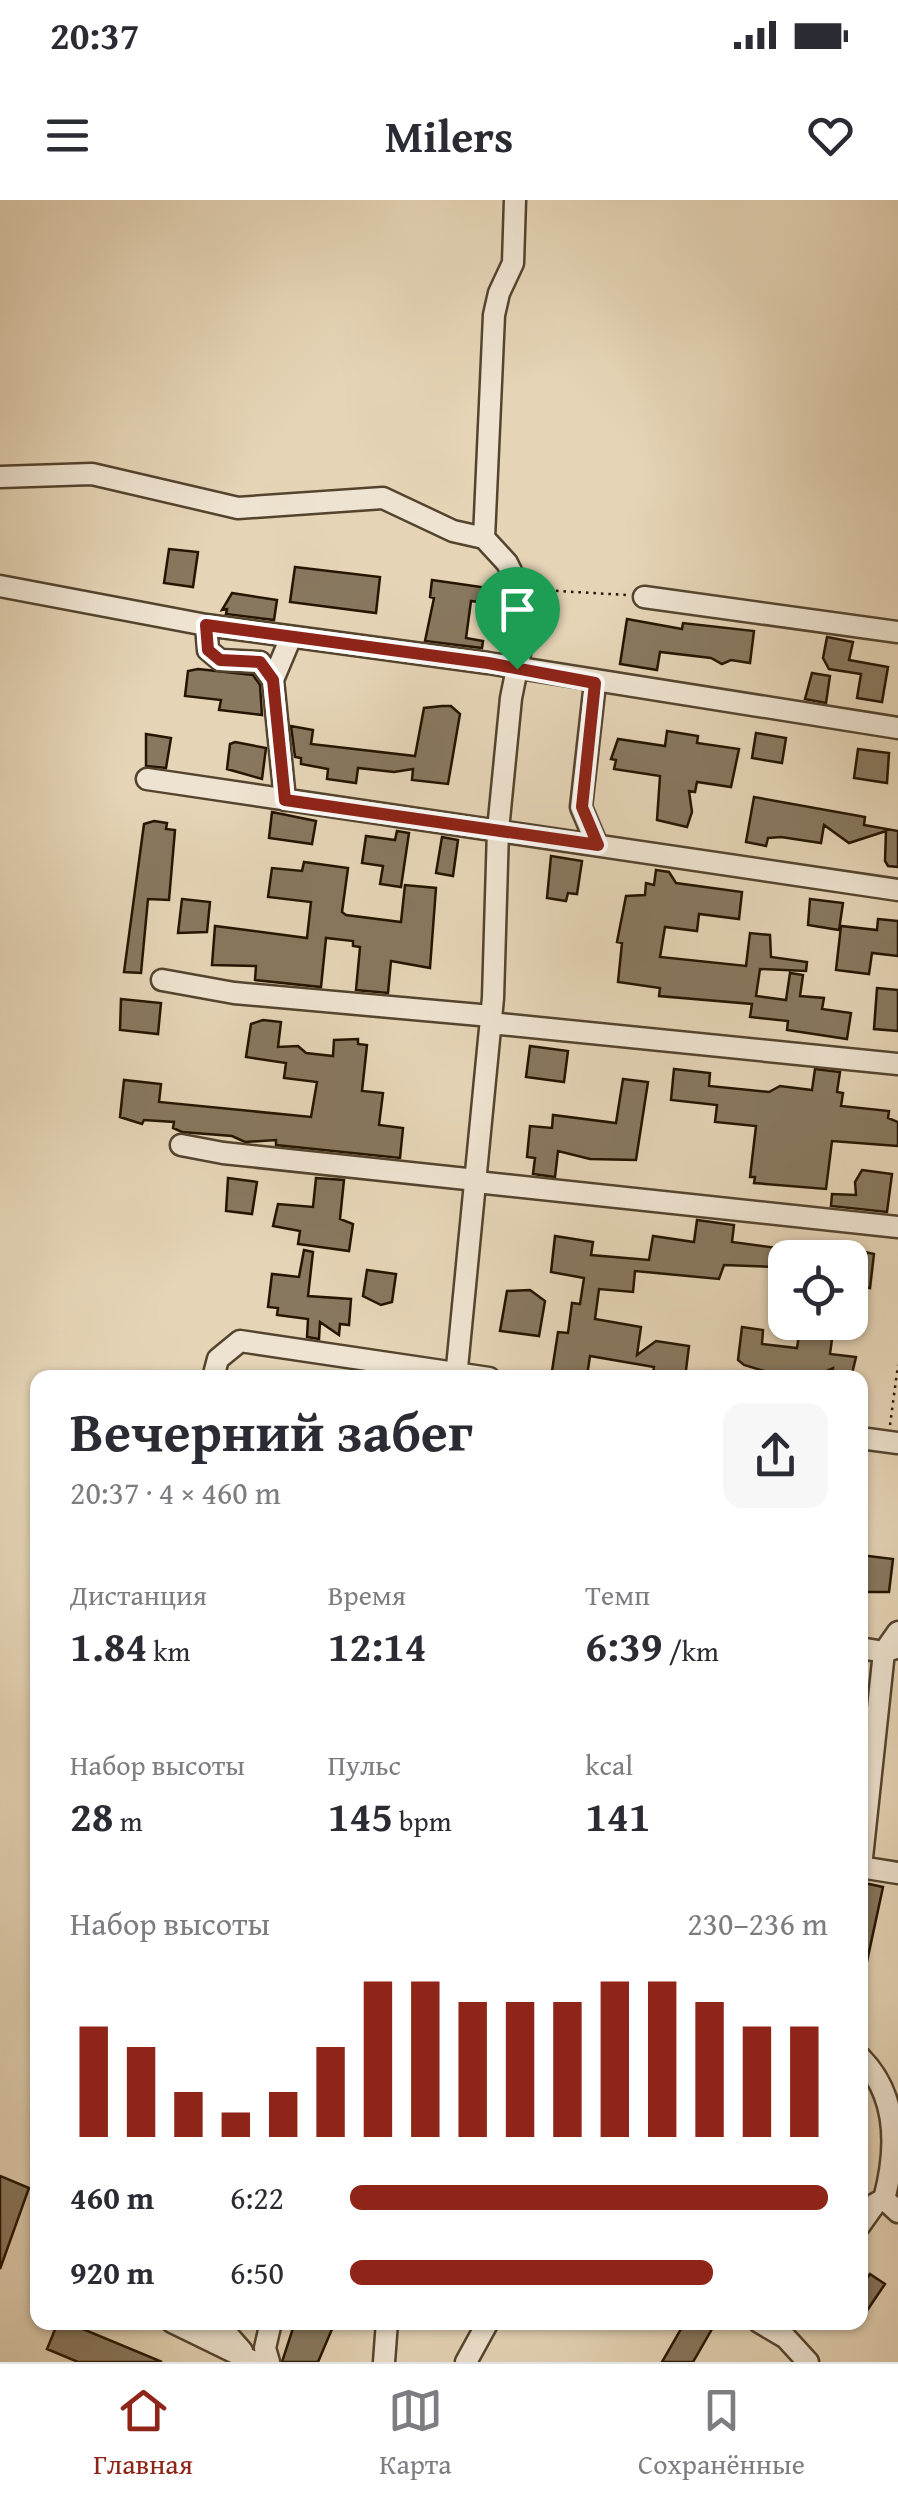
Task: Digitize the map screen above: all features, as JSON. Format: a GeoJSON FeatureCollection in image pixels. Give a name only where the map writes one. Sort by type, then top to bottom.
{"type":"FeatureCollection","features":[{"type":"Feature","properties":{"kind":"street"},"geometry":{"type":"LineString","coordinates":[[484,538],[494,315],[498,292],[513,263],[515,200]]}},
{"type":"Feature","properties":{"kind":"street"},"geometry":{"type":"LineString","coordinates":[[0,477],[92,474],[238,508],[383,498],[453,531],[484,538],[507,563],[519,589],[522,644],[498,830],[490,1020],[457,1370]]}},
{"type":"Feature","properties":{"kind":"street"},"geometry":{"type":"LineString","coordinates":[[0,586],[206,625],[898,728]]}},
{"type":"Feature","properties":{"kind":"street"},"geometry":{"type":"LineString","coordinates":[[644,597],[898,632]]}},
{"type":"Feature","properties":{"kind":"street"},"geometry":{"type":"LineString","coordinates":[[206,625],[208,650],[220,660],[260,662],[273,680]]}},
{"type":"Feature","properties":{"kind":"street"},"geometry":{"type":"LineString","coordinates":[[285,800],[273,680],[291,637]]}},
{"type":"Feature","properties":{"kind":"street"},"geometry":{"type":"LineString","coordinates":[[595,683],[582,807],[598,845]]}},
{"type":"Feature","properties":{"kind":"street"},"geometry":{"type":"LineString","coordinates":[[148,779],[898,890]]}},
{"type":"Feature","properties":{"kind":"street"},"geometry":{"type":"LineString","coordinates":[[162,980],[234,992],[898,1064]]}},
{"type":"Feature","properties":{"kind":"street"},"geometry":{"type":"LineString","coordinates":[[181,1144],[222,1153],[898,1226]]}},
{"type":"Feature","properties":{"kind":"street"},"geometry":{"type":"LineString","coordinates":[[215,1370],[218,1359],[240,1340],[425,1370]]}},
{"type":"Feature","properties":{"kind":"street"},"geometry":{"type":"LineString","coordinates":[[868,1811],[891,1650],[898,1632]]}},
{"type":"Feature","properties":{"kind":"street"},"geometry":{"type":"LineString","coordinates":[[868,1868],[898,1873]]}},
{"type":"Feature","properties":{"kind":"street"},"geometry":{"type":"LineString","coordinates":[[868,2064],[882,2077],[898,2130],[891,2206],[874,2204],[868,2213]]}},
{"type":"Feature","properties":{"kind":"street"},"geometry":{"type":"LineString","coordinates":[[189,2330],[250,2359]]}},
{"type":"Feature","properties":{"kind":"street"},"geometry":{"type":"LineString","coordinates":[[224,2330],[250,2359]]}},
{"type":"Feature","properties":{"kind":"street"},"geometry":{"type":"LineString","coordinates":[[268,2330],[265,2348],[270,2362]]}},
{"type":"Feature","properties":{"kind":"street"},"geometry":{"type":"LineString","coordinates":[[384,2362],[386,2330]]}},
{"type":"Feature","properties":{"kind":"street"},"geometry":{"type":"LineString","coordinates":[[466,2362],[484,2330]]}},
{"type":"Feature","properties":{"kind":"street"},"geometry":{"type":"LineString","coordinates":[[790,2330],[808,2362]]}},
{"type":"Feature","properties":{"kind":"path"},"geometry":{"type":"LineString","coordinates":[[519,589],[644,597]]}},
{"type":"Feature","properties":{"kind":"path"},"geometry":{"type":"LineString","coordinates":[[892,1442],[898,1366]]}},
{"type":"Feature","properties":{"kind":"building"},"geometry":{"type":"Polygon","coordinates":[[[169,549],[198,552],[193,587],[164,583],[169,549]]]}},
{"type":"Feature","properties":{"kind":"building"},"geometry":{"type":"Polygon","coordinates":[[[295,567],[380,577],[376,613],[290,602],[295,567]]]}},
{"type":"Feature","properties":{"kind":"building"},"geometry":{"type":"Polygon","coordinates":[[[432,580],[488,588],[485,603],[471,601],[466,638],[483,641],[482,648],[425,641],[434,598],[430,597],[432,580]]]}},
{"type":"Feature","properties":{"kind":"building"},"geometry":{"type":"Polygon","coordinates":[[[232,593],[277,600],[274,620],[226,614],[227,609],[222,610],[232,593]]]}},
{"type":"Feature","properties":{"kind":"building"},"geometry":{"type":"Polygon","coordinates":[[[627,619],[682,629],[683,623],[754,631],[750,663],[731,660],[722,664],[711,658],[660,652],[657,670],[620,664],[627,619]]]}},
{"type":"Feature","properties":{"kind":"building"},"geometry":{"type":"Polygon","coordinates":[[[827,637],[853,642],[849,660],[888,667],[882,702],[857,698],[861,674],[829,669],[823,658],[827,637]]]}},
{"type":"Feature","properties":{"kind":"building"},"geometry":{"type":"Polygon","coordinates":[[[188,671],[253,675],[260,685],[262,715],[219,710],[221,700],[185,696],[188,671]]]}},
{"type":"Feature","properties":{"kind":"building"},"geometry":{"type":"Polygon","coordinates":[[[812,673],[830,676],[826,703],[805,699],[812,673]]]}},
{"type":"Feature","properties":{"kind":"building"},"geometry":{"type":"Polygon","coordinates":[[[451,706],[460,714],[448,784],[412,780],[413,769],[394,772],[358,768],[356,783],[327,779],[328,769],[301,764],[301,758],[295,757],[291,726],[313,730],[311,744],[415,756],[424,708],[451,706]]]}},
{"type":"Feature","properties":{"kind":"building"},"geometry":{"type":"Polygon","coordinates":[[[667,731],[698,736],[697,743],[739,749],[731,787],[697,782],[695,792],[689,791],[692,812],[687,827],[657,820],[660,776],[614,769],[616,760],[611,759],[618,739],[665,746],[667,731]]]}},
{"type":"Feature","properties":{"kind":"building"},"geometry":{"type":"Polygon","coordinates":[[[756,733],[786,738],[782,763],[752,758],[756,733]]]}},
{"type":"Feature","properties":{"kind":"building"},"geometry":{"type":"Polygon","coordinates":[[[146,734],[171,738],[166,768],[146,766],[146,734]]]}},
{"type":"Feature","properties":{"kind":"building"},"geometry":{"type":"Polygon","coordinates":[[[230,744],[266,748],[262,779],[227,769],[230,744]]]}},
{"type":"Feature","properties":{"kind":"building"},"geometry":{"type":"Polygon","coordinates":[[[858,749],[889,753],[887,783],[854,778],[858,749]]]}},
{"type":"Feature","properties":{"kind":"building"},"geometry":{"type":"Polygon","coordinates":[[[754,797],[865,817],[864,825],[898,831],[898,867],[888,866],[885,861],[886,831],[849,843],[824,825],[821,843],[781,837],[768,838],[766,846],[746,842],[754,797]]]}},
{"type":"Feature","properties":{"kind":"building"},"geometry":{"type":"Polygon","coordinates":[[[272,812],[316,821],[312,844],[269,838],[272,812]]]}},
{"type":"Feature","properties":{"kind":"building"},"geometry":{"type":"Polygon","coordinates":[[[167,823],[166,829],[175,830],[169,900],[148,899],[141,973],[124,972],[144,824],[167,823]]]}},
{"type":"Feature","properties":{"kind":"building"},"geometry":{"type":"Polygon","coordinates":[[[397,831],[409,833],[401,887],[380,884],[383,866],[362,863],[366,836],[395,840],[397,831]]]}},
{"type":"Feature","properties":{"kind":"building"},"geometry":{"type":"Polygon","coordinates":[[[442,837],[458,840],[453,876],[436,873],[442,837]]]}},
{"type":"Feature","properties":{"kind":"building"},"geometry":{"type":"Polygon","coordinates":[[[551,856],[582,861],[577,894],[568,893],[566,901],[547,898],[551,856]]]}},
{"type":"Feature","properties":{"kind":"building"},"geometry":{"type":"Polygon","coordinates":[[[304,862],[348,868],[342,912],[346,915],[401,922],[405,885],[436,888],[430,968],[391,961],[388,993],[356,990],[360,947],[353,946],[353,941],[326,938],[321,987],[255,980],[256,966],[212,965],[215,926],[307,938],[311,902],[268,897],[272,868],[302,871],[304,862]]]}},
{"type":"Feature","properties":{"kind":"building"},"geometry":{"type":"Polygon","coordinates":[[[656,870],[669,872],[676,883],[742,892],[739,919],[699,914],[697,931],[665,927],[660,957],[746,966],[750,933],[770,935],[771,957],[807,962],[806,971],[760,969],[756,996],[786,1000],[790,973],[803,975],[800,996],[824,998],[822,1009],[851,1013],[847,1039],[787,1030],[788,1021],[750,1017],[752,1004],[659,996],[660,988],[618,982],[622,943],[617,942],[626,896],[645,895],[646,883],[654,885],[656,870]]]}},
{"type":"Feature","properties":{"kind":"building"},"geometry":{"type":"Polygon","coordinates":[[[182,899],[210,902],[207,932],[178,933],[182,899]]]}},
{"type":"Feature","properties":{"kind":"building"},"geometry":{"type":"Polygon","coordinates":[[[810,899],[843,903],[839,930],[808,925],[810,899]]]}},
{"type":"Feature","properties":{"kind":"building"},"geometry":{"type":"Polygon","coordinates":[[[878,919],[898,921],[898,956],[872,953],[869,974],[836,970],[841,926],[877,930],[878,919]]]}},
{"type":"Feature","properties":{"kind":"building"},"geometry":{"type":"Polygon","coordinates":[[[877,988],[898,990],[898,1031],[874,1029],[877,988]]]}},
{"type":"Feature","properties":{"kind":"building"},"geometry":{"type":"Polygon","coordinates":[[[121,999],[161,1003],[158,1034],[120,1030],[121,999]]]}},
{"type":"Feature","properties":{"kind":"building"},"geometry":{"type":"Polygon","coordinates":[[[263,1020],[281,1022],[278,1047],[298,1046],[306,1053],[333,1056],[334,1040],[358,1039],[358,1044],[367,1045],[362,1091],[383,1093],[379,1125],[403,1128],[400,1158],[276,1145],[276,1140],[245,1142],[232,1136],[182,1132],[173,1128],[174,1122],[144,1120],[142,1124],[120,1117],[124,1080],[161,1084],[159,1102],[311,1117],[317,1082],[284,1078],[286,1063],[246,1057],[251,1024],[263,1020]]]}},
{"type":"Feature","properties":{"kind":"building"},"geometry":{"type":"Polygon","coordinates":[[[530,1046],[568,1051],[564,1082],[526,1077],[530,1046]]]}},
{"type":"Feature","properties":{"kind":"building"},"geometry":{"type":"Polygon","coordinates":[[[674,1069],[710,1073],[709,1086],[769,1092],[780,1086],[812,1090],[815,1069],[840,1072],[837,1092],[843,1093],[841,1106],[889,1111],[888,1118],[898,1122],[898,1146],[832,1141],[826,1189],[754,1183],[755,1177],[750,1177],[756,1126],[715,1122],[717,1105],[671,1100],[674,1069]]]}},
{"type":"Feature","properties":{"kind":"building"},"geometry":{"type":"Polygon","coordinates":[[[623,1079],[648,1082],[636,1160],[590,1159],[558,1151],[555,1177],[533,1174],[535,1158],[527,1157],[530,1126],[552,1128],[553,1115],[616,1123],[623,1079]]]}},
{"type":"Feature","properties":{"kind":"building"},"geometry":{"type":"Polygon","coordinates":[[[862,1170],[892,1174],[887,1212],[831,1206],[832,1194],[856,1195],[855,1182],[862,1170]]]}},
{"type":"Feature","properties":{"kind":"building"},"geometry":{"type":"Polygon","coordinates":[[[228,1178],[257,1182],[252,1214],[226,1211],[228,1178]]]}},
{"type":"Feature","properties":{"kind":"building"},"geometry":{"type":"Polygon","coordinates":[[[316,1178],[344,1180],[340,1219],[353,1224],[349,1251],[298,1244],[300,1231],[273,1226],[278,1204],[313,1207],[316,1178]]]}},
{"type":"Feature","properties":{"kind":"building"},"geometry":{"type":"Polygon","coordinates":[[[697,1220],[734,1225],[732,1242],[768,1247],[768,1267],[724,1265],[719,1279],[635,1271],[633,1292],[599,1289],[595,1319],[641,1327],[637,1355],[656,1341],[689,1346],[686,1370],[653,1370],[654,1367],[590,1356],[588,1370],[552,1370],[558,1332],[568,1333],[572,1303],[580,1304],[584,1278],[551,1272],[555,1236],[593,1242],[591,1255],[649,1260],[653,1236],[694,1242],[697,1220]]]}},
{"type":"Feature","properties":{"kind":"building"},"geometry":{"type":"Polygon","coordinates":[[[304,1250],[313,1252],[308,1296],[351,1299],[349,1325],[340,1324],[339,1335],[320,1322],[319,1339],[307,1337],[308,1319],[277,1315],[278,1308],[268,1307],[272,1274],[299,1277],[304,1250]]]}},
{"type":"Feature","properties":{"kind":"building"},"geometry":{"type":"Polygon","coordinates":[[[868,1253],[874,1254],[868,1288],[868,1253]]]}},
{"type":"Feature","properties":{"kind":"building"},"geometry":{"type":"Polygon","coordinates":[[[367,1270],[396,1274],[392,1302],[381,1305],[363,1296],[367,1270]]]}},
{"type":"Feature","properties":{"kind":"building"},"geometry":{"type":"Polygon","coordinates":[[[530,1290],[545,1301],[539,1336],[500,1331],[507,1291],[530,1290]]]}},
{"type":"Feature","properties":{"kind":"building"},"geometry":{"type":"Polygon","coordinates":[[[742,1327],[763,1330],[762,1344],[797,1348],[798,1340],[832,1340],[830,1354],[856,1357],[853,1370],[761,1370],[738,1360],[742,1327]]]}},
{"type":"Feature","properties":{"kind":"building"},"geometry":{"type":"Polygon","coordinates":[[[868,1556],[893,1559],[889,1592],[868,1592],[868,1556]]]}},
{"type":"Feature","properties":{"kind":"building"},"geometry":{"type":"Polygon","coordinates":[[[868,1884],[883,1887],[868,1957],[868,1884]]]}},
{"type":"Feature","properties":{"kind":"building"},"geometry":{"type":"Polygon","coordinates":[[[0,2176],[29,2188],[0,2269],[0,2176]]]}},
{"type":"Feature","properties":{"kind":"building"},"geometry":{"type":"Polygon","coordinates":[[[870,2274],[885,2284],[868,2309],[870,2274]]]}},
{"type":"Feature","properties":{"kind":"building"},"geometry":{"type":"Polygon","coordinates":[[[55,2330],[85,2330],[162,2362],[78,2362],[47,2349],[55,2330]]]}},
{"type":"Feature","properties":{"kind":"building"},"geometry":{"type":"Polygon","coordinates":[[[292,2330],[332,2330],[318,2362],[282,2362],[292,2330]]]}},
{"type":"Feature","properties":{"kind":"building"},"geometry":{"type":"Polygon","coordinates":[[[680,2330],[711,2330],[693,2362],[662,2362],[680,2330]]]}},
{"type":"Feature","properties":{"kind":"route"},"geometry":{"type":"LineString","coordinates":[[206,625],[488,663],[517,669],[595,683],[582,807],[589,834],[598,845],[285,800],[273,680],[260,662],[220,660],[208,650],[206,625]]}}]}
